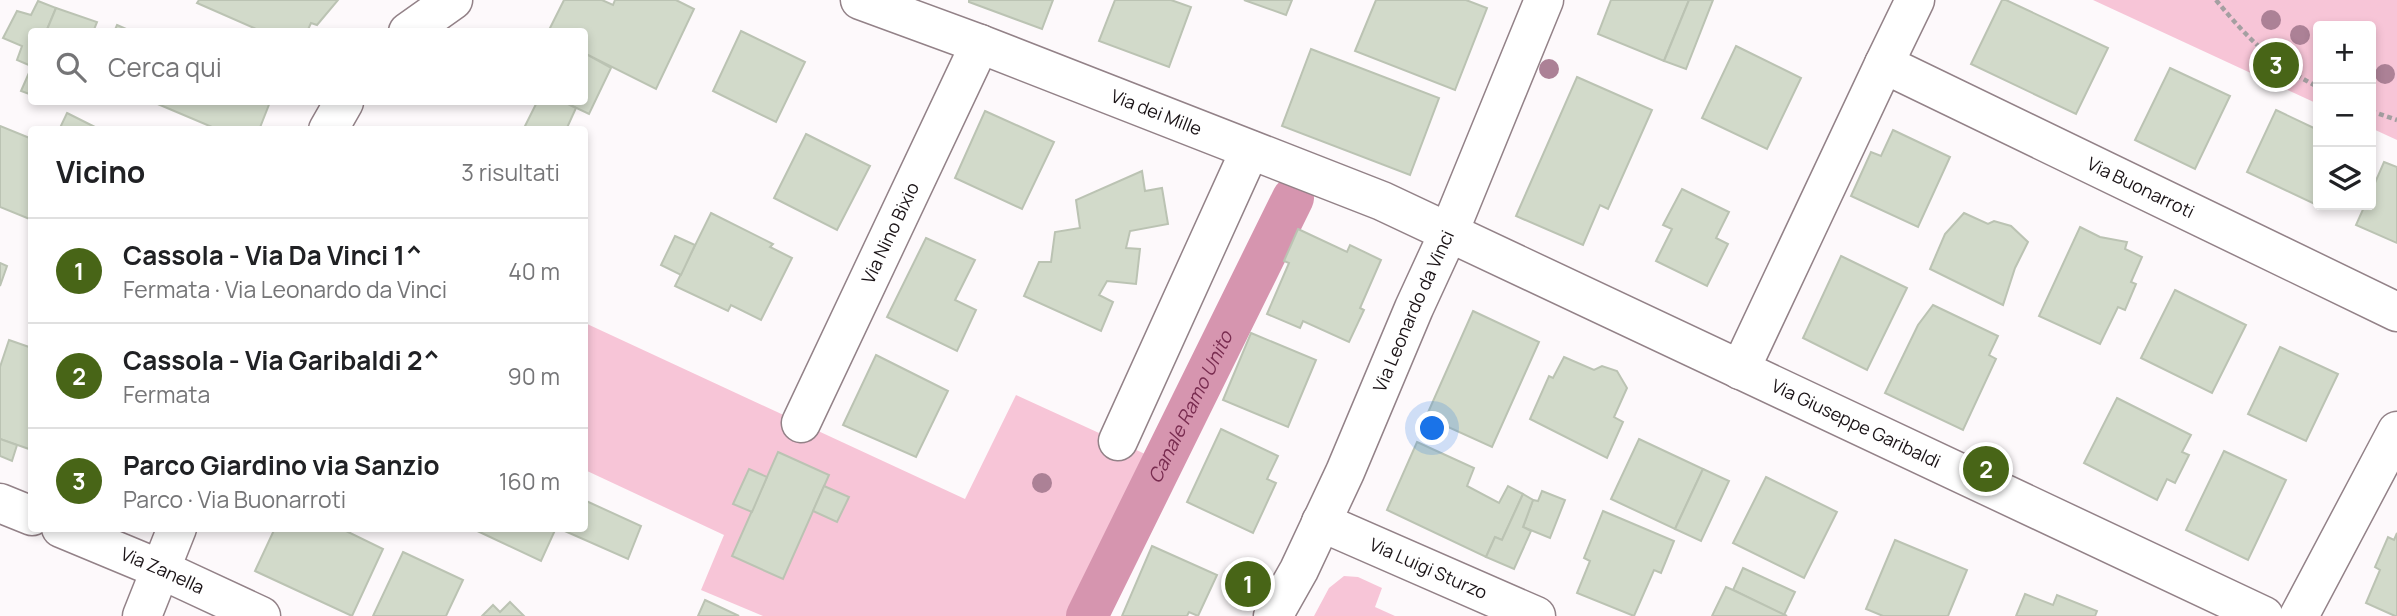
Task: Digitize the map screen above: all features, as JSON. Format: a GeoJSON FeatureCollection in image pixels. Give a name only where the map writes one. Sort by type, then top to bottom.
{"type":"FeatureCollection","features":[{"type":"Feature","properties":{"kind":"street"},"geometry":{"type":"LineString","coordinates":[[414,28],[453,0]]}},
{"type":"Feature","properties":{"kind":"street","name":"Via dei Mille"},"geometry":{"type":"LineString","coordinates":[[860,0],[1382,201],[1449,232]]}},
{"type":"Feature","properties":{"kind":"street","name":"Via Leonardo da Vinci"},"geometry":{"type":"LineString","coordinates":[[1273,616],[1299,570],[1321,522],[1449,232],[1544,0]]}},
{"type":"Feature","properties":{"kind":"street"},"geometry":{"type":"LineString","coordinates":[[1740,370],[1915,0]]}},
{"type":"Feature","properties":{"kind":"street","name":"Via Nino Bixio"},"geometry":{"type":"LineString","coordinates":[[801,423],[980,44]]}},
{"type":"Feature","properties":{"kind":"street","name":"Via Buonarroti"},"geometry":{"type":"LineString","coordinates":[[1884,64],[2397,312]]}},
{"type":"Feature","properties":{"kind":"street"},"geometry":{"type":"LineString","coordinates":[[330,126],[342,105]]}},
{"type":"Feature","properties":{"kind":"street"},"geometry":{"type":"LineString","coordinates":[[1118,441],[1251,150]]}},
{"type":"Feature","properties":{"kind":"street","name":"Via Giuseppe Garibaldi"},"geometry":{"type":"LineString","coordinates":[[1449,232],[2264,616]]}},
{"type":"Feature","properties":{"kind":"street"},"geometry":{"type":"LineString","coordinates":[[2299,616],[2397,431]]}},
{"type":"Feature","properties":{"kind":"street"},"geometry":{"type":"LineString","coordinates":[[0,503],[28,514]]}},
{"type":"Feature","properties":{"kind":"street","name":"Via Luigi Sturzo"},"geometry":{"type":"LineString","coordinates":[[1321,522],[1536,616]]}},
{"type":"Feature","properties":{"kind":"street","name":"Via Zanella"},"geometry":{"type":"LineString","coordinates":[[71,532],[162,570],[261,616]]}},
{"type":"Feature","properties":{"kind":"street"},"geometry":{"type":"LineString","coordinates":[[142,616],[176,532]]}},
{"type":"Feature","properties":{"kind":"path"},"geometry":{"type":"LineString","coordinates":[[2216,0],[2243,33],[2270,58],[2313,84]]}},
{"type":"Feature","properties":{"kind":"path"},"geometry":{"type":"LineString","coordinates":[[2376,113],[2397,120]]}},
{"type":"Feature","properties":{"kind":"shaded area"},"geometry":{"type":"Polygon","coordinates":[[[2093,0],[2397,0],[2397,140],[2376,130],[2376,21],[2313,21],[2313,102],[2093,0]]]}},
{"type":"Feature","properties":{"kind":"shaded area"},"geometry":{"type":"Polygon","coordinates":[[[588,324],[965,499],[1016,395],[1145,454],[1067,616],[763,616],[701,590],[724,535],[588,471],[588,324]]]}},
{"type":"Feature","properties":{"kind":"shaded area"},"geometry":{"type":"Polygon","coordinates":[[[1344,576],[1358,577],[1382,588],[1375,607],[1395,616],[1314,616],[1329,588],[1344,576]]]}},
{"type":"Feature","properties":{"kind":"building"},"geometry":{"type":"Polygon","coordinates":[[[199,0],[338,0],[317,25],[311,23],[309,28],[254,28],[197,3],[199,0]]]}},
{"type":"Feature","properties":{"kind":"building"},"geometry":{"type":"Polygon","coordinates":[[[564,0],[602,0],[613,5],[615,0],[676,0],[694,9],[656,89],[588,55],[588,28],[550,28],[564,0]]]}},
{"type":"Feature","properties":{"kind":"building"},"geometry":{"type":"Polygon","coordinates":[[[969,0],[1053,0],[1042,29],[969,0]]]}},
{"type":"Feature","properties":{"kind":"building"},"geometry":{"type":"Polygon","coordinates":[[[1115,0],[1171,0],[1191,7],[1169,67],[1099,41],[1115,0]]]}},
{"type":"Feature","properties":{"kind":"building"},"geometry":{"type":"Polygon","coordinates":[[[1244,0],[1292,0],[1286,15],[1244,0]]]}},
{"type":"Feature","properties":{"kind":"building"},"geometry":{"type":"Polygon","coordinates":[[[1376,0],[1466,0],[1487,8],[1455,90],[1355,51],[1376,0]]]}},
{"type":"Feature","properties":{"kind":"building"},"geometry":{"type":"Polygon","coordinates":[[[1611,0],[1689,0],[1664,61],[1598,34],[1611,0]]]}},
{"type":"Feature","properties":{"kind":"building"},"geometry":{"type":"Polygon","coordinates":[[[1689,0],[1713,0],[1686,69],[1664,61],[1689,0]]]}},
{"type":"Feature","properties":{"kind":"building"},"geometry":{"type":"Polygon","coordinates":[[[2002,0],[2108,48],[2076,114],[1971,64],[2002,0]]]}},
{"type":"Feature","properties":{"kind":"building"},"geometry":{"type":"Polygon","coordinates":[[[38,1],[56,8],[48,28],[28,28],[28,65],[17,60],[22,46],[3,38],[17,11],[31,15],[38,1]]]}},
{"type":"Feature","properties":{"kind":"building"},"geometry":{"type":"Polygon","coordinates":[[[56,8],[97,22],[95,28],[48,28],[56,8]]]}},
{"type":"Feature","properties":{"kind":"building"},"geometry":{"type":"Polygon","coordinates":[[[741,31],[805,62],[776,122],[713,91],[741,31]]]}},
{"type":"Feature","properties":{"kind":"building"},"geometry":{"type":"Polygon","coordinates":[[[1736,46],[1801,78],[1767,149],[1702,118],[1736,46]]]}},
{"type":"Feature","properties":{"kind":"building"},"geometry":{"type":"Polygon","coordinates":[[[1311,49],[1439,98],[1410,175],[1282,126],[1311,49]]]}},
{"type":"Feature","properties":{"kind":"building"},"geometry":{"type":"Polygon","coordinates":[[[588,55],[611,68],[589,114],[570,105],[588,105],[588,55]]]}},
{"type":"Feature","properties":{"kind":"building"},"geometry":{"type":"Polygon","coordinates":[[[2170,68],[2230,96],[2195,169],[2135,140],[2170,68]]]}},
{"type":"Feature","properties":{"kind":"building"},"geometry":{"type":"Polygon","coordinates":[[[28,75],[28,94],[21,91],[28,75]]]}},
{"type":"Feature","properties":{"kind":"building"},"geometry":{"type":"Polygon","coordinates":[[[1577,77],[1652,110],[1608,209],[1600,205],[1583,245],[1516,216],[1577,77]]]}},
{"type":"Feature","properties":{"kind":"building"},"geometry":{"type":"Polygon","coordinates":[[[160,105],[269,105],[261,126],[210,126],[160,105]]]}},
{"type":"Feature","properties":{"kind":"building"},"geometry":{"type":"Polygon","coordinates":[[[536,105],[570,105],[576,108],[568,126],[525,126],[536,105]]]}},
{"type":"Feature","properties":{"kind":"building"},"geometry":{"type":"Polygon","coordinates":[[[2276,110],[2313,128],[2313,203],[2247,172],[2276,110]]]}},
{"type":"Feature","properties":{"kind":"building"},"geometry":{"type":"Polygon","coordinates":[[[985,111],[1054,142],[1022,209],[955,178],[985,111]]]}},
{"type":"Feature","properties":{"kind":"building"},"geometry":{"type":"Polygon","coordinates":[[[67,113],[93,126],[61,126],[67,113]]]}},
{"type":"Feature","properties":{"kind":"building"},"geometry":{"type":"Polygon","coordinates":[[[0,126],[28,137],[28,218],[0,207],[0,126]]]}},
{"type":"Feature","properties":{"kind":"building"},"geometry":{"type":"Polygon","coordinates":[[[1893,130],[1950,157],[1918,227],[1851,196],[1871,152],[1881,156],[1893,130]]]}},
{"type":"Feature","properties":{"kind":"building"},"geometry":{"type":"Polygon","coordinates":[[[806,134],[870,166],[837,230],[774,198],[806,134]]]}},
{"type":"Feature","properties":{"kind":"building"},"geometry":{"type":"Polygon","coordinates":[[[2384,162],[2397,167],[2397,243],[2356,225],[2363,210],[2376,210],[2376,180],[2384,162]]]}},
{"type":"Feature","properties":{"kind":"building"},"geometry":{"type":"Polygon","coordinates":[[[1142,171],[1145,191],[1162,188],[1168,224],[1130,231],[1126,248],[1140,249],[1136,284],[1107,281],[1099,295],[1113,302],[1101,331],[1024,296],[1039,262],[1051,262],[1055,232],[1080,228],[1076,200],[1142,171]]]}},
{"type":"Feature","properties":{"kind":"building"},"geometry":{"type":"Polygon","coordinates":[[[1682,189],[1729,212],[1716,238],[1728,244],[1707,286],[1656,261],[1672,229],[1663,225],[1682,189]]]}},
{"type":"Feature","properties":{"kind":"building"},"geometry":{"type":"Polygon","coordinates":[[[711,213],[773,244],[770,247],[792,258],[761,320],[731,305],[728,311],[675,286],[711,213]]]}},
{"type":"Feature","properties":{"kind":"building"},"geometry":{"type":"Polygon","coordinates":[[[1964,213],[1988,224],[1994,221],[2011,226],[2028,242],[2015,268],[2003,305],[1930,269],[1945,234],[1964,213]]]}},
{"type":"Feature","properties":{"kind":"building"},"geometry":{"type":"Polygon","coordinates":[[[2080,227],[2100,237],[2127,242],[2125,249],[2142,257],[2131,282],[2136,284],[2125,310],[2118,307],[2100,344],[2039,316],[2080,227]]]}},
{"type":"Feature","properties":{"kind":"building"},"geometry":{"type":"Polygon","coordinates":[[[1298,229],[1347,252],[1350,245],[1381,260],[1360,308],[1364,310],[1349,342],[1303,321],[1300,328],[1267,314],[1289,263],[1284,261],[1298,229]]]}},
{"type":"Feature","properties":{"kind":"building"},"geometry":{"type":"Polygon","coordinates":[[[675,236],[695,245],[681,275],[661,265],[675,236]]]}},
{"type":"Feature","properties":{"kind":"building"},"geometry":{"type":"Polygon","coordinates":[[[926,238],[975,260],[955,300],[976,310],[957,351],[887,317],[926,238]]]}},
{"type":"Feature","properties":{"kind":"building"},"geometry":{"type":"Polygon","coordinates":[[[1841,256],[1907,288],[1867,370],[1803,338],[1841,256]]]}},
{"type":"Feature","properties":{"kind":"building"},"geometry":{"type":"Polygon","coordinates":[[[0,263],[7,266],[0,286],[0,263]]]}},
{"type":"Feature","properties":{"kind":"building"},"geometry":{"type":"Polygon","coordinates":[[[2175,290],[2246,325],[2212,393],[2141,358],[2175,290]]]}},
{"type":"Feature","properties":{"kind":"building"},"geometry":{"type":"Polygon","coordinates":[[[1933,305],[1998,336],[1989,355],[1996,359],[1963,430],[1885,393],[1918,325],[1933,305]]]}},
{"type":"Feature","properties":{"kind":"building"},"geometry":{"type":"Polygon","coordinates":[[[1473,311],[1539,342],[1492,447],[1426,417],[1473,311]]]}},
{"type":"Feature","properties":{"kind":"building"},"geometry":{"type":"Polygon","coordinates":[[[1251,333],[1316,360],[1288,427],[1223,400],[1251,333]]]}},
{"type":"Feature","properties":{"kind":"building"},"geometry":{"type":"Polygon","coordinates":[[[9,340],[28,347],[28,449],[0,439],[0,367],[9,340]]]}},
{"type":"Feature","properties":{"kind":"building"},"geometry":{"type":"Polygon","coordinates":[[[2280,347],[2338,374],[2306,441],[2248,414],[2280,347]]]}},
{"type":"Feature","properties":{"kind":"building"},"geometry":{"type":"Polygon","coordinates":[[[876,355],[948,391],[916,457],[843,425],[876,355]]]}},
{"type":"Feature","properties":{"kind":"building"},"geometry":{"type":"Polygon","coordinates":[[[1564,357],[1594,370],[1602,366],[1617,371],[1627,388],[1614,417],[1623,422],[1607,458],[1530,419],[1549,376],[1553,378],[1564,357]]]}},
{"type":"Feature","properties":{"kind":"building"},"geometry":{"type":"Polygon","coordinates":[[[2117,398],[2191,435],[2182,452],[2189,455],[2175,483],[2167,479],[2157,500],[2084,463],[2117,398]]]}},
{"type":"Feature","properties":{"kind":"building"},"geometry":{"type":"Polygon","coordinates":[[[1221,429],[1278,456],[1267,479],[1276,483],[1253,533],[1187,502],[1221,429]]]}},
{"type":"Feature","properties":{"kind":"building"},"geometry":{"type":"Polygon","coordinates":[[[0,439],[17,445],[12,461],[0,456],[0,439]]]}},
{"type":"Feature","properties":{"kind":"building"},"geometry":{"type":"Polygon","coordinates":[[[1639,439],[1703,469],[1675,529],[1611,499],[1639,439]]]}},
{"type":"Feature","properties":{"kind":"building"},"geometry":{"type":"Polygon","coordinates":[[[1417,442],[1474,468],[1467,486],[1499,503],[1508,486],[1523,494],[1502,540],[1495,537],[1486,557],[1387,510],[1417,442]]]}},
{"type":"Feature","properties":{"kind":"building"},"geometry":{"type":"Polygon","coordinates":[[[2224,451],[2286,480],[2248,560],[2186,530],[2224,451]]]}},
{"type":"Feature","properties":{"kind":"building"},"geometry":{"type":"Polygon","coordinates":[[[778,452],[829,475],[783,579],[732,556],[778,452]]]}},
{"type":"Feature","properties":{"kind":"building"},"geometry":{"type":"Polygon","coordinates":[[[749,469],[767,477],[752,512],[733,504],[749,469]]]}},
{"type":"Feature","properties":{"kind":"building"},"geometry":{"type":"Polygon","coordinates":[[[1703,469],[1729,481],[1701,541],[1675,529],[1703,469]]]}},
{"type":"Feature","properties":{"kind":"building"},"geometry":{"type":"Polygon","coordinates":[[[1766,477],[1837,512],[1804,578],[1733,543],[1766,477]]]}},
{"type":"Feature","properties":{"kind":"building"},"geometry":{"type":"Polygon","coordinates":[[[824,486],[849,497],[837,522],[813,511],[824,486]]]}},
{"type":"Feature","properties":{"kind":"building"},"geometry":{"type":"Polygon","coordinates":[[[1542,491],[1565,500],[1550,538],[1523,527],[1533,500],[1538,501],[1542,491]]]}},
{"type":"Feature","properties":{"kind":"building"},"geometry":{"type":"Polygon","coordinates":[[[1523,494],[1533,500],[1523,527],[1531,531],[1514,569],[1486,557],[1495,537],[1502,540],[1523,494]]]}},
{"type":"Feature","properties":{"kind":"building"},"geometry":{"type":"Polygon","coordinates":[[[588,502],[641,526],[628,559],[567,532],[588,532],[588,502]]]}},
{"type":"Feature","properties":{"kind":"building"},"geometry":{"type":"Polygon","coordinates":[[[1603,511],[1674,541],[1661,573],[1654,570],[1634,616],[1577,593],[1590,561],[1584,558],[1603,511]]]}},
{"type":"Feature","properties":{"kind":"building"},"geometry":{"type":"Polygon","coordinates":[[[273,532],[348,532],[383,549],[352,616],[255,571],[273,532]]]}},
{"type":"Feature","properties":{"kind":"building"},"geometry":{"type":"Polygon","coordinates":[[[479,532],[554,532],[541,561],[479,532]]]}},
{"type":"Feature","properties":{"kind":"building"},"geometry":{"type":"Polygon","coordinates":[[[2397,533],[2395,616],[2366,603],[2380,570],[2375,567],[2388,537],[2394,540],[2397,533]]]}},
{"type":"Feature","properties":{"kind":"building"},"geometry":{"type":"Polygon","coordinates":[[[1895,540],[1967,570],[1948,616],[1883,616],[1866,609],[1895,540]]]}},
{"type":"Feature","properties":{"kind":"building"},"geometry":{"type":"Polygon","coordinates":[[[1152,546],[1217,575],[1198,616],[1189,612],[1187,616],[1122,616],[1152,546]]]}},
{"type":"Feature","properties":{"kind":"building"},"geometry":{"type":"Polygon","coordinates":[[[403,552],[463,580],[446,616],[373,616],[403,552]]]}},
{"type":"Feature","properties":{"kind":"building"},"geometry":{"type":"Polygon","coordinates":[[[1743,568],[1795,592],[1784,615],[1733,590],[1743,568]]]}},
{"type":"Feature","properties":{"kind":"building"},"geometry":{"type":"Polygon","coordinates":[[[1726,587],[1733,590],[1787,616],[1712,616],[1726,587]]]}},
{"type":"Feature","properties":{"kind":"building"},"geometry":{"type":"Polygon","coordinates":[[[2025,594],[2053,605],[2057,595],[2097,611],[2095,616],[2016,616],[2025,594]]]}},
{"type":"Feature","properties":{"kind":"building"},"geometry":{"type":"Polygon","coordinates":[[[705,600],[739,616],[698,616],[705,600]]]}},
{"type":"Feature","properties":{"kind":"building"},"geometry":{"type":"Polygon","coordinates":[[[510,602],[524,616],[482,616],[493,605],[500,612],[510,602]]]}},
{"type":"Feature","properties":{"kind":"waterway","name":"Canale Ramo Unito"},"geometry":{"type":"LineString","coordinates":[[1087,616],[1293,198]]}},
{"type":"Feature","properties":{"kind":"place","name":"Parco Giardino via Sanzio"},"geometry":{"type":"Point","coordinates":[2276,65]}},
{"type":"Feature","properties":{"kind":"place","name":"Cassola - Via Garibaldi 2^"},"geometry":{"type":"Point","coordinates":[1986,469]}},
{"type":"Feature","properties":{"kind":"place","name":"Cassola - Via Da Vinci 1^"},"geometry":{"type":"Point","coordinates":[1248,584]}}]}
